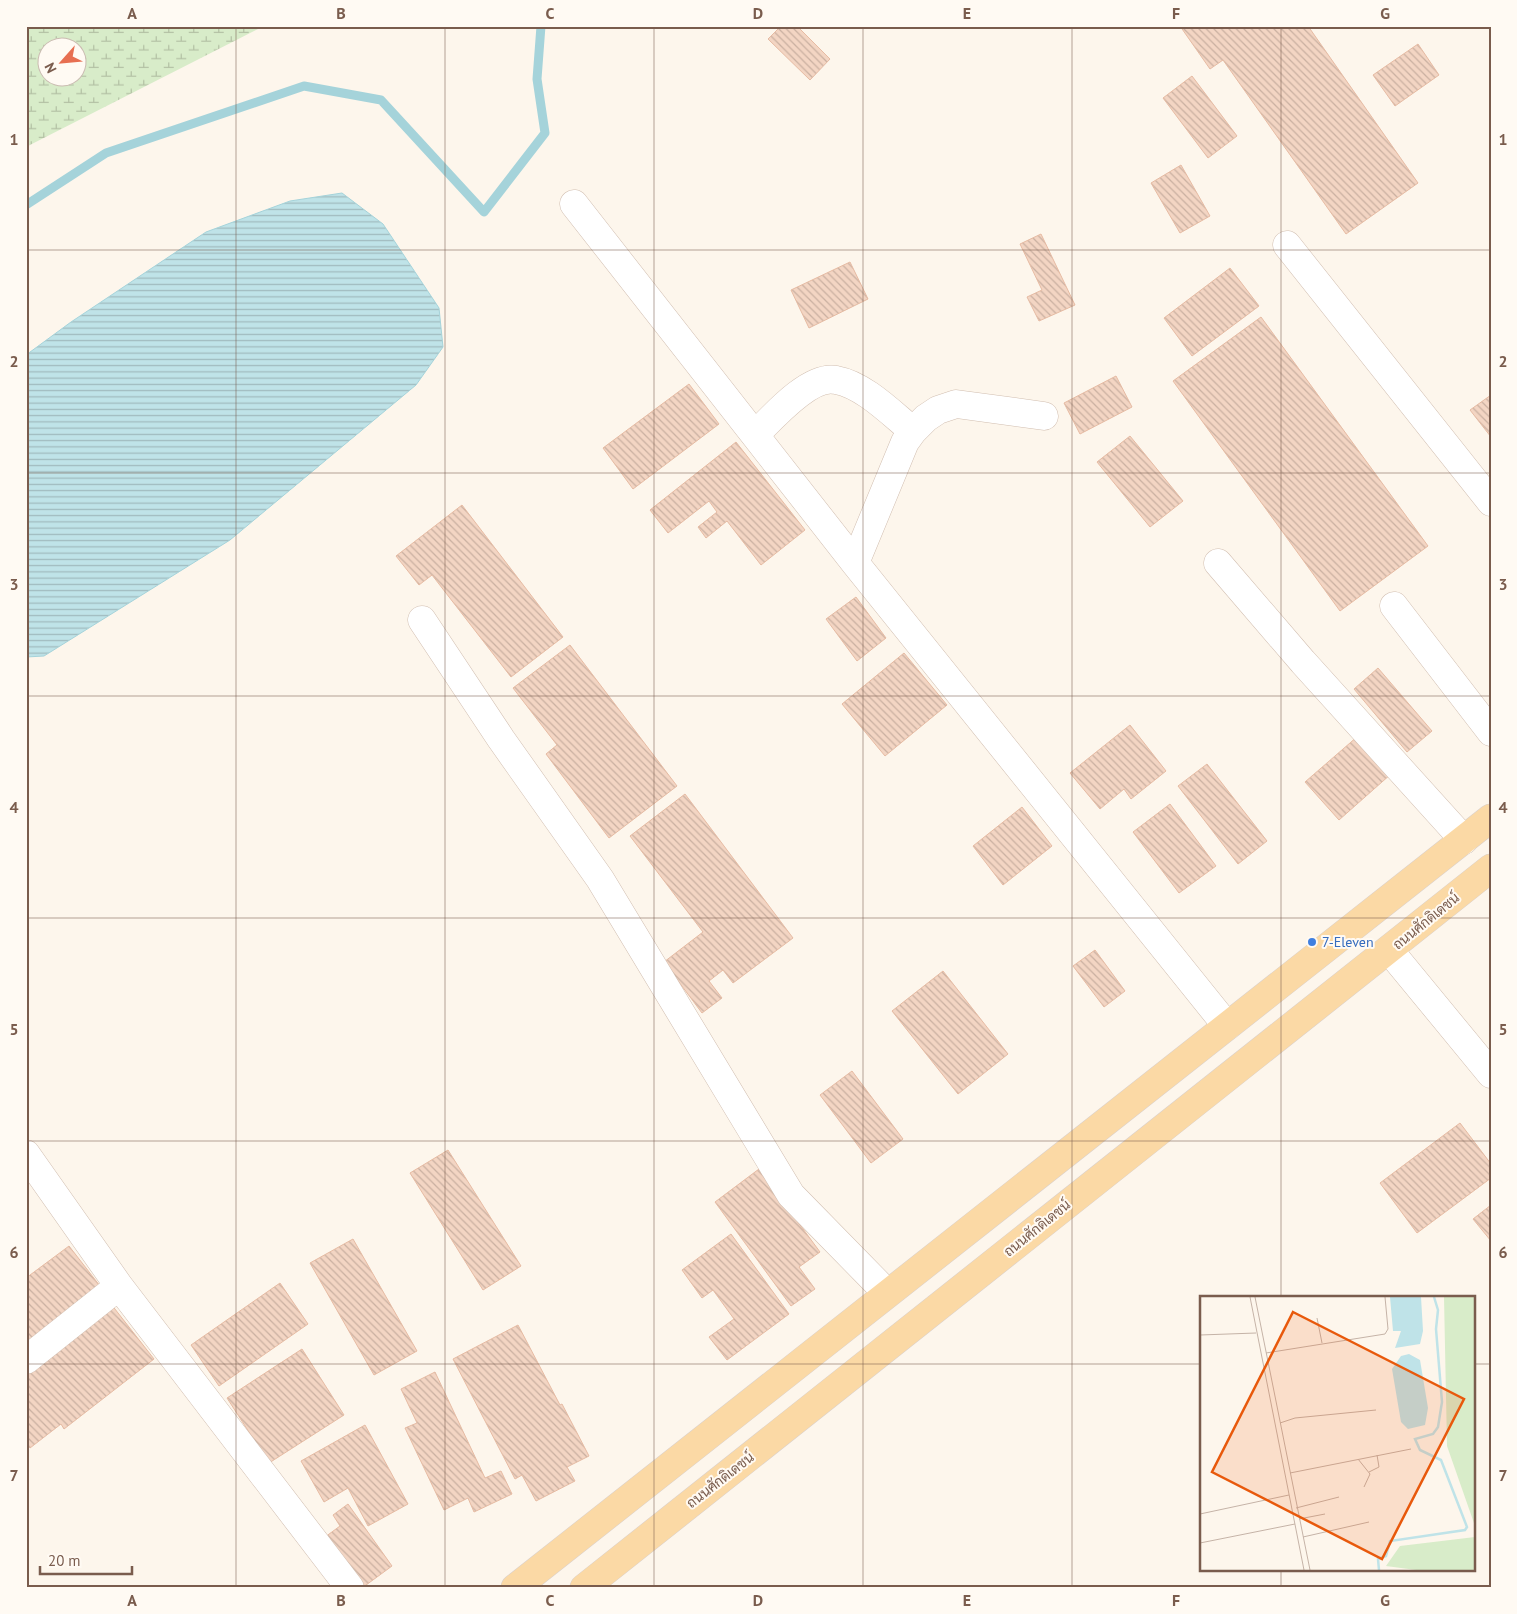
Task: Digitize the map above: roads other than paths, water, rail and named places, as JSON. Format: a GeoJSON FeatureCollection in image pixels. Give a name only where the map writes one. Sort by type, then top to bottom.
{"type":"FeatureCollection","features":[{"type":"Feature","properties":{"kind":"main road"},"geometry":{"type":"LineString","coordinates":[[515,1588],[1491,818]]}},
{"type":"Feature","properties":{"kind":"main road","name":"ถนนศักดิเดชน์"},"geometry":{"type":"LineString","coordinates":[[584,1588],[1491,868]]}},
{"type":"Feature","properties":{"kind":"street"},"geometry":{"type":"LineString","coordinates":[[574,204],[855,563],[1227,1026]]}},
{"type":"Feature","properties":{"kind":"street"},"geometry":{"type":"LineString","coordinates":[[1287,245],[1491,502]]}},
{"type":"Feature","properties":{"kind":"street"},"geometry":{"type":"LineString","coordinates":[[755,435],[792,399],[813,385],[835,379],[862,390],[913,431]]}},
{"type":"Feature","properties":{"kind":"street"},"geometry":{"type":"LineString","coordinates":[[855,563],[905,442],[926,418],[938,410],[956,404],[1044,416]]}},
{"type":"Feature","properties":{"kind":"street"},"geometry":{"type":"LineString","coordinates":[[1218,563],[1303,662],[1464,840]]}},
{"type":"Feature","properties":{"kind":"street"},"geometry":{"type":"LineString","coordinates":[[1394,606],[1491,732]]}},
{"type":"Feature","properties":{"kind":"street"},"geometry":{"type":"LineString","coordinates":[[422,620],[501,738],[600,879],[791,1194],[887,1293]]}},
{"type":"Feature","properties":{"kind":"street"},"geometry":{"type":"LineString","coordinates":[[1389,950],[1491,1074]]}},
{"type":"Feature","properties":{"kind":"street"},"geometry":{"type":"LineString","coordinates":[[26,1154],[119,1286],[350,1588]]}},
{"type":"Feature","properties":{"kind":"street"},"geometry":{"type":"LineString","coordinates":[[26,1360],[119,1286]]}},
{"type":"Feature","properties":{"kind":"water"},"geometry":{"type":"Polygon","coordinates":[[[342,193],[383,224],[439,308],[443,347],[416,385],[230,540],[44,656],[26,657],[26,355],[71,322],[206,232],[290,201],[342,193]]]}},
{"type":"Feature","properties":{"kind":"waterway"},"geometry":{"type":"LineString","coordinates":[[26,205],[106,153],[304,86],[381,100],[484,212],[545,133],[537,79],[541,26]]}},
{"type":"Feature","properties":{"kind":"place","name":"7-Eleven"},"geometry":{"type":"Point","coordinates":[1312,942]}}]}
